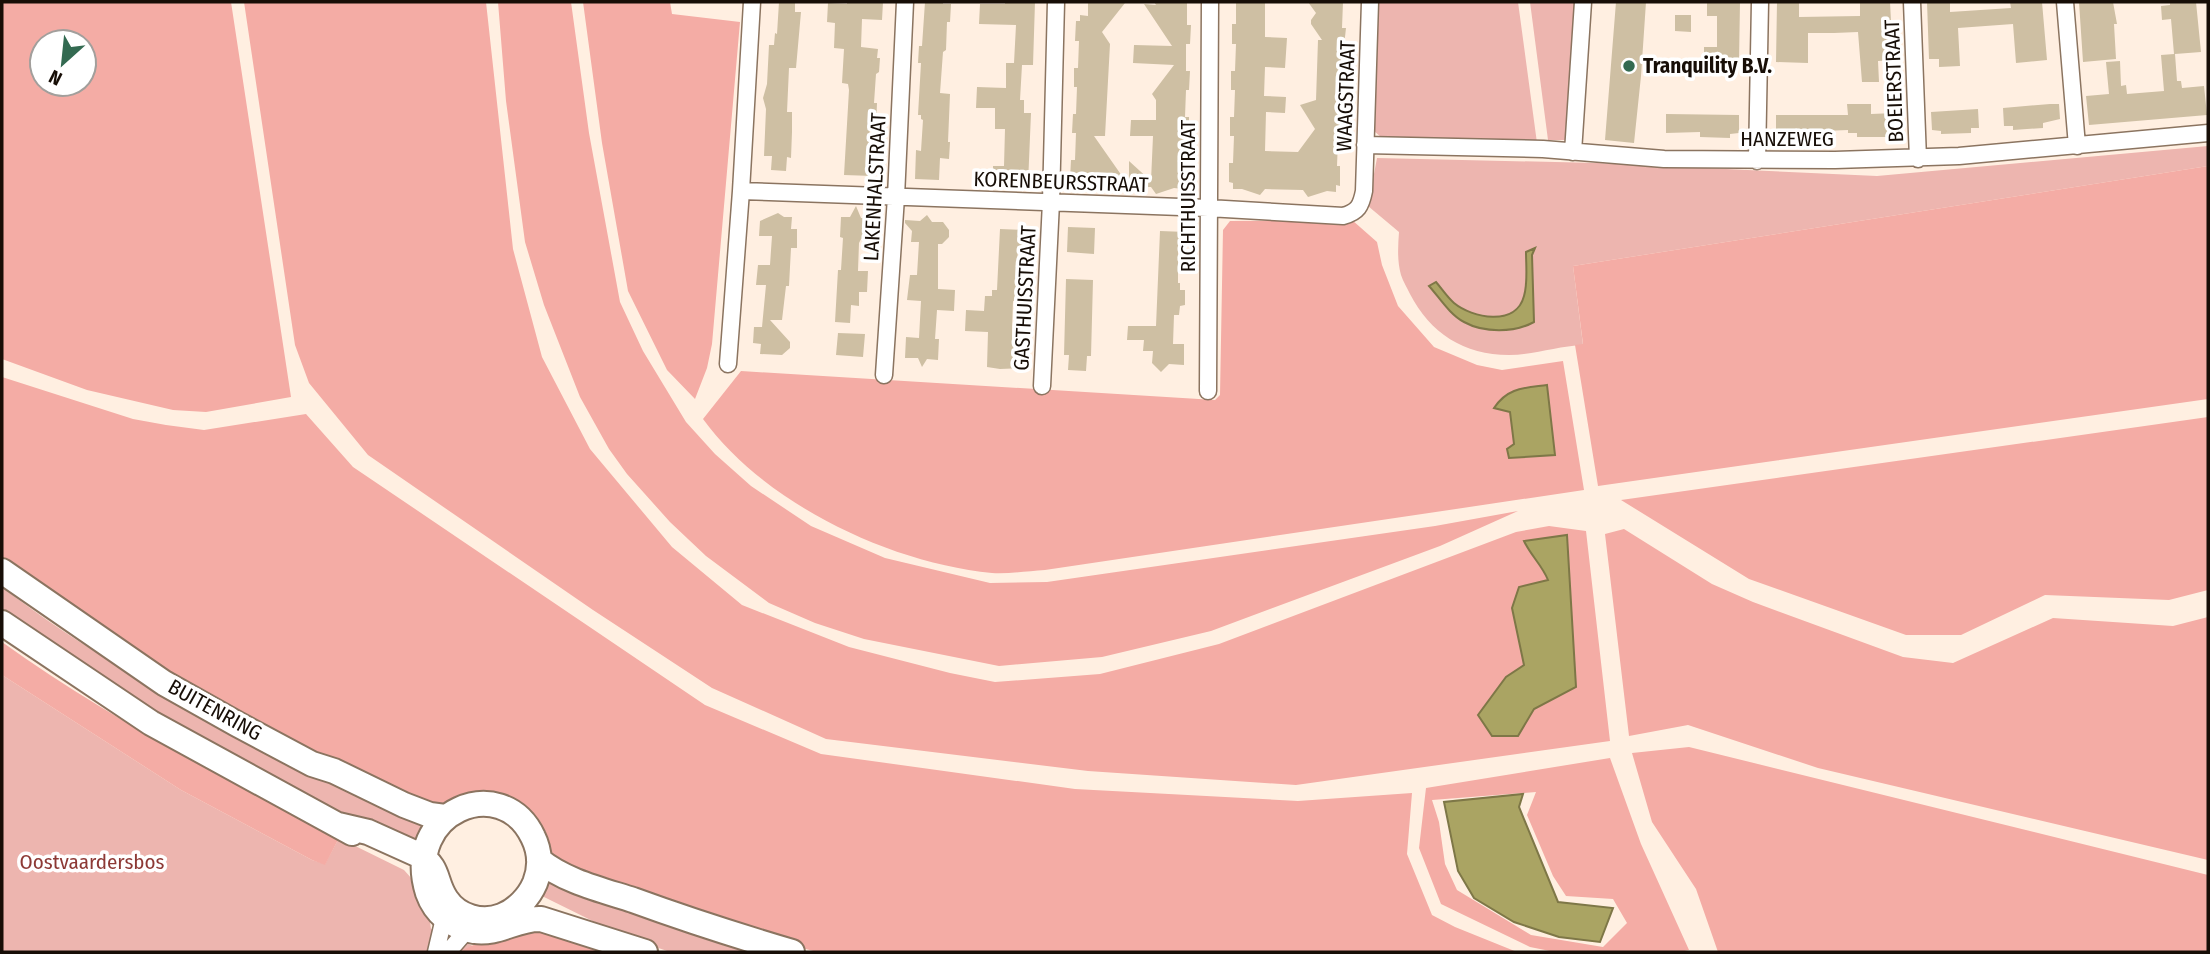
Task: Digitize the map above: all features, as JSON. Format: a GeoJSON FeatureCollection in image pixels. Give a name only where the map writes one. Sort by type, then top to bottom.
{"type":"FeatureCollection","features":[{"type":"Feature","properties":{"kind":"highway","name":"BUITENRING"},"geometry":{"type":"LineString","coordinates":[[2,571],[164,682],[216,712],[312,764],[334,771],[430,815],[445,817]]}},
{"type":"Feature","properties":{"kind":"highway","name":"BUITENRING"},"geometry":{"type":"LineString","coordinates":[[2,623],[151,723],[338,825],[368,832],[424,867]]}},
{"type":"Feature","properties":{"kind":"highway"},"geometry":{"type":"LineString","coordinates":[[481,804],[500,807],[518,817],[531,832],[539,860],[534,885],[515,915],[495,931],[444,918],[432,903],[424,867],[430,836],[445,817],[462,808],[481,804]]}},
{"type":"Feature","properties":{"kind":"highway"},"geometry":{"type":"LineString","coordinates":[[539,860],[585,884],[792,952]]}},
{"type":"Feature","properties":{"kind":"highway"},"geometry":{"type":"LineString","coordinates":[[424,867],[434,868],[451,904],[474,925]]}},
{"type":"Feature","properties":{"kind":"highway"},"geometry":{"type":"LineString","coordinates":[[515,915],[542,908],[639,950]]}},
{"type":"Feature","properties":{"kind":"street"},"geometry":{"type":"LineString","coordinates":[[728,364],[752,2]]}},
{"type":"Feature","properties":{"kind":"street","name":"LAKENHALSTRAAT"},"geometry":{"type":"LineString","coordinates":[[884,374],[905,2]]}},
{"type":"Feature","properties":{"kind":"street","name":"GASTHUISSTRAAT"},"geometry":{"type":"LineString","coordinates":[[1042,386],[1051,202],[1056,2]]}},
{"type":"Feature","properties":{"kind":"street","name":"RICHTHUISSTRAAT"},"geometry":{"type":"LineString","coordinates":[[1208,391],[1210,2]]}},
{"type":"Feature","properties":{"kind":"street","name":"WAAGSTRAAT"},"geometry":{"type":"LineString","coordinates":[[1364,191],[1370,2]]}},
{"type":"Feature","properties":{"kind":"street"},"geometry":{"type":"LineString","coordinates":[[1573,152],[1583,2]]}},
{"type":"Feature","properties":{"kind":"street"},"geometry":{"type":"LineString","coordinates":[[1757,161],[1760,2]]}},
{"type":"Feature","properties":{"kind":"street","name":"BOEIERSTRAAT"},"geometry":{"type":"LineString","coordinates":[[1912,2],[1918,159]]}},
{"type":"Feature","properties":{"kind":"street"},"geometry":{"type":"LineString","coordinates":[[2065,2],[2077,146]]}},
{"type":"Feature","properties":{"kind":"street","name":"HANZEWEG"},"geometry":{"type":"LineString","coordinates":[[1366,145],[1543,149],[1664,159],[1918,159],[2208,133]]}},
{"type":"Feature","properties":{"kind":"street","name":"KORENBEURSSTRAAT"},"geometry":{"type":"LineString","coordinates":[[741,191],[1208,208],[1343,216],[1354,213],[1361,205],[1364,191]]}},
{"type":"Feature","properties":{"kind":"street"},"geometry":{"type":"LineString","coordinates":[[436,952],[444,918]]}},
{"type":"Feature","properties":{"kind":"street"},"geometry":{"type":"LineString","coordinates":[[448,952],[474,925]]}},
{"type":"Feature","properties":{"kind":"green space"},"geometry":{"type":"Polygon","coordinates":[[[1378,2],[1518,2],[1537,143],[1381,137],[1374,131],[1378,2]]]}},
{"type":"Feature","properties":{"kind":"green space"},"geometry":{"type":"Polygon","coordinates":[[[1530,2],[1575,2],[1565,140],[1548,140],[1530,2]]]}},
{"type":"Feature","properties":{"kind":"green space"},"geometry":{"type":"Polygon","coordinates":[[[2208,146],[2208,166],[1573,266],[1583,345],[1518,355],[1477,351],[1450,339],[1438,330],[1418,308],[1401,275],[1398,259],[1399,232],[1368,206],[1377,158],[1597,163],[1877,176],[2208,146]]]}},
{"type":"Feature","properties":{"kind":"green space"},"geometry":{"type":"Polygon","coordinates":[[[2,587],[51,623],[153,687],[423,825],[417,846],[339,813],[153,712],[2,613],[2,587]]]}},
{"type":"Feature","properties":{"kind":"green space","name":"Oostvaardersbos"},"geometry":{"type":"Polygon","coordinates":[[[2,675],[181,790],[312,860],[325,864],[339,838],[404,870],[422,897],[431,929],[488,952],[2,952],[2,675]]]}},
{"type":"Feature","properties":{"kind":"green space"},"geometry":{"type":"Polygon","coordinates":[[[550,878],[752,952],[670,952],[621,935],[542,896],[550,878]]]}},
{"type":"Feature","properties":{"kind":"shaded area"},"geometry":{"type":"Polygon","coordinates":[[[2,2],[231,2],[291,397],[206,412],[173,410],[87,390],[2,359],[2,2]]]}},
{"type":"Feature","properties":{"kind":"shaded area"},"geometry":{"type":"Polygon","coordinates":[[[244,2],[486,2],[513,249],[542,357],[590,449],[672,547],[742,605],[849,647],[995,682],[1100,674],[1219,644],[1516,532],[1549,526],[1586,531],[1610,741],[1296,785],[1088,771],[826,739],[712,688],[593,610],[368,455],[309,383],[295,345],[244,2]]]}},
{"type":"Feature","properties":{"kind":"shaded area"},"geometry":{"type":"Polygon","coordinates":[[[498,2],[571,2],[589,133],[620,302],[643,351],[686,422],[715,454],[751,486],[811,526],[885,558],[990,583],[1047,582],[1435,526],[1518,511],[1440,546],[1211,631],[1102,657],[999,666],[864,639],[815,623],[769,603],[706,556],[670,522],[627,474],[609,449],[580,397],[544,305],[525,242],[506,101],[498,2]]]}},
{"type":"Feature","properties":{"kind":"shaded area"},"geometry":{"type":"Polygon","coordinates":[[[583,2],[670,2],[672,14],[740,22],[712,344],[707,368],[695,399],[667,370],[628,291],[602,143],[583,2]]]}},
{"type":"Feature","properties":{"kind":"shaded area"},"geometry":{"type":"Polygon","coordinates":[[[2208,166],[2208,399],[1598,486],[1575,345],[1583,344],[1573,266],[2208,166]]]}},
{"type":"Feature","properties":{"kind":"shaded area"},"geometry":{"type":"Polygon","coordinates":[[[1352,220],[1377,242],[1382,265],[1398,306],[1434,347],[1477,365],[1502,370],[1563,361],[1584,490],[1045,570],[992,573],[912,557],[832,524],[759,477],[729,449],[703,419],[741,371],[1215,400],[1220,395],[1223,230],[1230,221],[1352,220]]]}},
{"type":"Feature","properties":{"kind":"shaded area"},"geometry":{"type":"Polygon","coordinates":[[[1535,248],[1532,255],[1534,322],[1526,326],[1490,330],[1472,326],[1454,315],[1429,286],[1436,282],[1454,303],[1471,313],[1503,316],[1519,306],[1524,296],[1526,252],[1535,248]]]}},
{"type":"Feature","properties":{"kind":"shaded area"},"geometry":{"type":"Polygon","coordinates":[[[2,377],[133,419],[204,430],[306,414],[353,467],[705,705],[821,754],[1075,789],[1298,801],[1412,793],[1407,854],[1432,915],[1517,952],[817,952],[723,927],[579,875],[554,857],[545,846],[539,829],[451,803],[431,806],[385,789],[173,675],[2,561],[2,377]]]}},
{"type":"Feature","properties":{"kind":"shaded area"},"geometry":{"type":"Polygon","coordinates":[[[1547,385],[1555,455],[1509,458],[1507,449],[1514,444],[1510,412],[1494,408],[1511,392],[1547,385]]]}},
{"type":"Feature","properties":{"kind":"shaded area"},"geometry":{"type":"Polygon","coordinates":[[[2208,417],[2208,590],[2169,600],[2045,595],[1961,635],[1906,635],[1749,579],[1621,500],[2208,417]]]}},
{"type":"Feature","properties":{"kind":"shaded area"},"geometry":{"type":"Polygon","coordinates":[[[1624,529],[1712,584],[1753,602],[1903,657],[1953,663],[2053,618],[2173,626],[2208,617],[2208,860],[1818,768],[1688,725],[1629,736],[1605,534],[1624,529]]]}},
{"type":"Feature","properties":{"kind":"shaded area"},"geometry":{"type":"Polygon","coordinates":[[[1567,535],[1576,687],[1534,709],[1518,736],[1492,736],[1478,715],[1506,677],[1524,665],[1512,608],[1519,587],[1548,580],[1524,541],[1567,535]]]}},
{"type":"Feature","properties":{"kind":"shaded area"},"geometry":{"type":"Polygon","coordinates":[[[2,642],[125,721],[339,838],[325,865],[181,790],[2,675],[2,642]]]}},
{"type":"Feature","properties":{"kind":"shaded area"},"geometry":{"type":"Polygon","coordinates":[[[1689,747],[2208,875],[2208,952],[1718,952],[1696,889],[1652,822],[1632,753],[1689,747]]]}},
{"type":"Feature","properties":{"kind":"shaded area"},"geometry":{"type":"Polygon","coordinates":[[[1610,758],[1641,844],[1689,950],[1555,952],[1530,947],[1441,904],[1419,848],[1426,788],[1610,758]],[[1536,792],[1432,800],[1439,822],[1445,864],[1457,890],[1531,935],[1603,947],[1627,923],[1613,899],[1566,896],[1553,876],[1527,815],[1536,792]]]}},
{"type":"Feature","properties":{"kind":"shaded area"},"geometry":{"type":"Polygon","coordinates":[[[1523,794],[1519,807],[1558,902],[1613,908],[1600,942],[1559,937],[1514,922],[1474,898],[1458,871],[1444,802],[1523,794]]]}},
{"type":"Feature","properties":{"kind":"shaded area"},"geometry":{"type":"Polygon","coordinates":[[[540,928],[609,952],[459,952],[482,941],[540,928]]]}},
{"type":"Feature","properties":{"kind":"building"},"geometry":{"type":"Polygon","coordinates":[[[779,2],[795,2],[795,12],[801,12],[796,68],[789,68],[787,112],[792,112],[792,132],[791,158],[787,157],[786,171],[771,170],[772,156],[764,156],[766,109],[763,98],[767,84],[769,45],[774,45],[775,33],[777,34],[779,2]]]}},
{"type":"Feature","properties":{"kind":"building"},"geometry":{"type":"Polygon","coordinates":[[[883,2],[882,20],[862,19],[861,47],[878,49],[877,58],[880,58],[874,103],[877,103],[876,127],[870,127],[868,156],[874,156],[873,176],[844,175],[849,90],[848,84],[842,83],[844,49],[834,48],[835,23],[827,22],[828,3],[883,2]]]}},
{"type":"Feature","properties":{"kind":"building"},"geometry":{"type":"Polygon","coordinates":[[[925,2],[951,4],[940,93],[950,94],[949,159],[940,158],[939,180],[915,179],[916,150],[921,151],[923,120],[921,115],[918,115],[921,63],[918,63],[925,2]]]}},
{"type":"Feature","properties":{"kind":"building"},"geometry":{"type":"Polygon","coordinates":[[[1035,2],[1033,65],[1022,65],[1020,100],[1024,100],[1024,113],[1031,113],[1028,184],[993,182],[993,166],[1004,166],[1005,129],[995,129],[995,108],[976,108],[977,87],[1006,88],[1006,63],[1014,63],[1016,25],[979,24],[980,4],[1035,2]]]}},
{"type":"Feature","properties":{"kind":"building"},"geometry":{"type":"Polygon","coordinates":[[[1088,2],[1125,3],[1102,32],[1110,44],[1105,136],[1094,136],[1129,186],[1129,161],[1151,181],[1153,136],[1130,136],[1131,120],[1156,120],[1156,100],[1152,94],[1174,65],[1133,63],[1134,45],[1172,46],[1144,4],[1187,2],[1187,25],[1191,25],[1190,44],[1186,44],[1186,71],[1190,71],[1185,117],[1189,117],[1189,127],[1188,136],[1184,136],[1185,163],[1188,163],[1187,183],[1184,183],[1183,189],[1174,188],[1156,194],[1151,187],[1106,186],[1101,193],[1074,186],[1074,179],[1070,179],[1071,160],[1075,160],[1076,133],[1072,133],[1077,87],[1074,87],[1074,68],[1078,68],[1079,41],[1075,41],[1076,21],[1080,21],[1080,15],[1088,16],[1088,2]]]}},
{"type":"Feature","properties":{"kind":"building"},"geometry":{"type":"Polygon","coordinates":[[[1236,2],[1265,2],[1265,37],[1287,38],[1285,68],[1265,67],[1264,96],[1286,97],[1285,113],[1266,112],[1265,151],[1298,152],[1315,129],[1300,105],[1316,100],[1318,40],[1322,40],[1311,24],[1316,13],[1308,2],[1343,2],[1342,28],[1346,28],[1345,47],[1341,47],[1341,74],[1344,74],[1338,120],[1342,120],[1342,139],[1338,139],[1337,166],[1340,166],[1340,186],[1336,185],[1336,192],[1327,191],[1308,197],[1303,190],[1265,189],[1260,195],[1233,189],[1233,183],[1229,182],[1229,163],[1233,163],[1234,136],[1230,136],[1230,117],[1234,117],[1235,90],[1231,90],[1231,71],[1235,71],[1236,44],[1232,44],[1232,24],[1236,24],[1236,2]]]}},
{"type":"Feature","properties":{"kind":"building"},"geometry":{"type":"Polygon","coordinates":[[[1616,2],[1646,2],[1634,143],[1605,140],[1616,2]]]}},
{"type":"Feature","properties":{"kind":"building"},"geometry":{"type":"Polygon","coordinates":[[[1707,2],[1740,2],[1739,62],[1704,62],[1704,47],[1717,47],[1717,16],[1707,16],[1707,2]]]}},
{"type":"Feature","properties":{"kind":"building"},"geometry":{"type":"Polygon","coordinates":[[[1777,2],[1799,2],[1799,17],[1860,16],[1860,2],[1890,2],[1893,60],[1878,61],[1879,82],[1862,82],[1858,32],[1808,33],[1808,63],[1776,62],[1777,2]]]}},
{"type":"Feature","properties":{"kind":"building"},"geometry":{"type":"Polygon","coordinates":[[[1927,2],[1950,2],[1950,12],[2011,8],[2010,2],[2042,2],[2047,60],[2016,63],[2013,24],[1958,28],[1960,66],[1939,67],[1939,59],[1929,59],[1927,2]]]}},
{"type":"Feature","properties":{"kind":"building"},"geometry":{"type":"Polygon","coordinates":[[[2079,2],[2113,2],[2117,24],[2114,24],[2116,59],[2083,62],[2079,2]]]}},
{"type":"Feature","properties":{"kind":"building"},"geometry":{"type":"Polygon","coordinates":[[[2170,2],[2196,2],[2201,52],[2175,54],[2177,81],[2181,81],[2182,88],[2204,86],[2207,115],[2089,125],[2086,96],[2109,94],[2106,62],[2120,61],[2121,86],[2126,85],[2127,94],[2164,91],[2161,55],[2174,54],[2171,19],[2162,20],[2161,6],[2170,5],[2170,2]]]}},
{"type":"Feature","properties":{"kind":"building"},"geometry":{"type":"Polygon","coordinates":[[[1675,15],[1691,15],[1691,32],[1675,31],[1675,15]]]}},
{"type":"Feature","properties":{"kind":"building"},"geometry":{"type":"Polygon","coordinates":[[[1847,104],[1871,104],[1871,114],[1895,113],[1895,132],[1887,132],[1887,137],[1857,137],[1857,133],[1848,133],[1848,130],[1814,133],[1814,138],[1784,138],[1784,133],[1776,134],[1776,115],[1848,115],[1847,104]]]}},
{"type":"Feature","properties":{"kind":"building"},"geometry":{"type":"Polygon","coordinates":[[[2059,104],[2060,119],[2043,123],[2043,128],[2013,130],[2013,126],[2004,126],[2003,108],[2059,104]]]}},
{"type":"Feature","properties":{"kind":"building"},"geometry":{"type":"Polygon","coordinates":[[[1978,109],[1979,128],[1971,128],[1971,133],[1941,134],[1941,131],[1932,130],[1931,112],[1978,109]]]}},
{"type":"Feature","properties":{"kind":"building"},"geometry":{"type":"Polygon","coordinates":[[[1666,114],[1739,115],[1739,133],[1730,134],[1730,138],[1700,137],[1700,132],[1666,133],[1666,114]]]}},
{"type":"Feature","properties":{"kind":"building"},"geometry":{"type":"Polygon","coordinates":[[[856,206],[861,218],[871,218],[870,239],[861,239],[859,243],[858,271],[868,271],[867,292],[859,292],[859,306],[851,305],[850,323],[835,322],[843,238],[840,237],[841,217],[850,217],[856,206]]]}},
{"type":"Feature","properties":{"kind":"building"},"geometry":{"type":"Polygon","coordinates":[[[778,213],[784,217],[792,217],[791,229],[797,229],[797,248],[791,248],[789,286],[786,286],[782,320],[770,320],[790,342],[790,348],[782,355],[760,354],[761,344],[753,343],[754,327],[762,327],[766,285],[756,285],[758,265],[770,265],[772,236],[759,236],[760,221],[778,213]]]}},
{"type":"Feature","properties":{"kind":"building"},"geometry":{"type":"Polygon","coordinates":[[[927,215],[932,222],[943,222],[949,230],[949,237],[942,244],[938,244],[938,289],[955,290],[954,311],[937,310],[935,339],[939,339],[938,360],[927,359],[922,367],[918,358],[905,358],[906,337],[919,338],[921,301],[907,300],[910,275],[917,275],[919,242],[911,242],[912,231],[905,220],[920,221],[927,215]]]}},
{"type":"Feature","properties":{"kind":"building"},"geometry":{"type":"Polygon","coordinates":[[[1068,227],[1095,228],[1094,254],[1067,252],[1068,227]]]}},
{"type":"Feature","properties":{"kind":"building"},"geometry":{"type":"Polygon","coordinates":[[[1000,229],[1027,230],[1026,248],[1018,248],[1016,281],[1025,281],[1024,302],[1013,301],[1013,347],[1022,347],[1021,368],[987,367],[988,332],[965,331],[966,310],[984,311],[985,296],[992,296],[992,290],[997,290],[1000,229]]]}},
{"type":"Feature","properties":{"kind":"building"},"geometry":{"type":"Polygon","coordinates":[[[1160,231],[1186,232],[1186,249],[1178,249],[1178,283],[1180,290],[1185,290],[1185,305],[1180,306],[1179,315],[1174,315],[1173,344],[1184,344],[1184,365],[1169,364],[1161,372],[1152,363],[1153,351],[1143,351],[1144,340],[1127,340],[1128,326],[1156,326],[1160,231]]]}},
{"type":"Feature","properties":{"kind":"building"},"geometry":{"type":"Polygon","coordinates":[[[1066,279],[1093,280],[1091,356],[1087,356],[1086,371],[1068,370],[1069,355],[1064,355],[1066,279]]]}},
{"type":"Feature","properties":{"kind":"building"},"geometry":{"type":"Polygon","coordinates":[[[838,333],[865,334],[863,357],[836,355],[838,333]]]}},
{"type":"Feature","properties":{"kind":"place","name":"Tranquility B.V."},"geometry":{"type":"Point","coordinates":[1629,66]}}]}
